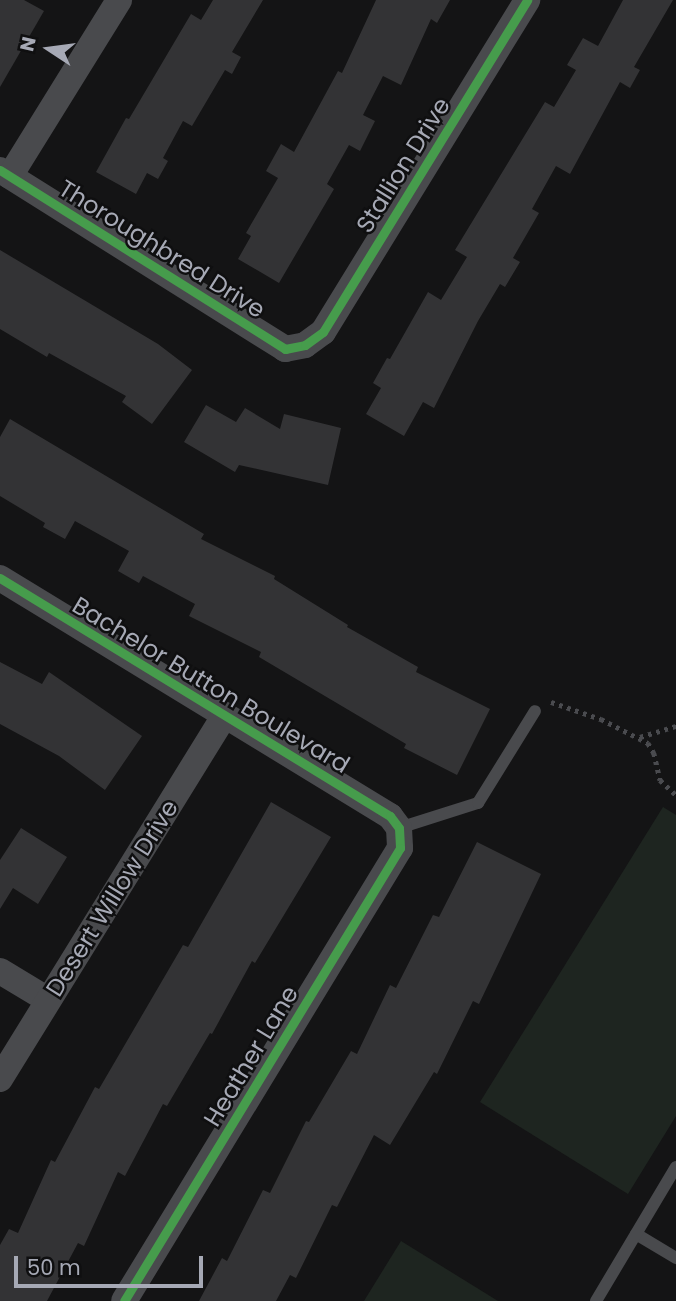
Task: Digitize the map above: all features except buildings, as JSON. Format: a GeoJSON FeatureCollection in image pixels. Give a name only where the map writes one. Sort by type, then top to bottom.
{"type":"FeatureCollection","features":[{"type":"Feature","properties":{"kind":"street"},"geometry":{"type":"LineString","coordinates":[[5,173],[119,0]]}},
{"type":"Feature","properties":{"kind":"street","name":"Stallion Drive"},"geometry":{"type":"LineString","coordinates":[[305,345],[323,332],[527,0]]}},
{"type":"Feature","properties":{"kind":"street","name":"Thoroughbred Drive"},"geometry":{"type":"LineString","coordinates":[[5,173],[285,349],[305,345]]}},
{"type":"Feature","properties":{"kind":"street","name":"Bachelor Button Boulevard"},"geometry":{"type":"LineString","coordinates":[[0,578],[390,816],[399,828]]}},
{"type":"Feature","properties":{"kind":"street","name":"Desert Willow Drive"},"geometry":{"type":"LineString","coordinates":[[0,1079],[224,717]]}},
{"type":"Feature","properties":{"kind":"street","name":"Heather Lane"},"geometry":{"type":"LineString","coordinates":[[124,1301],[400,848],[399,828]]}},
{"type":"Feature","properties":{"kind":"street"},"geometry":{"type":"LineString","coordinates":[[0,971],[48,1000]]}},
{"type":"Feature","properties":{"kind":"lane"},"geometry":{"type":"LineString","coordinates":[[399,828],[478,803],[535,711]]}},
{"type":"Feature","properties":{"kind":"lane"},"geometry":{"type":"LineString","coordinates":[[596,1301],[675,1171]]}},
{"type":"Feature","properties":{"kind":"lane"},"geometry":{"type":"LineString","coordinates":[[636,1234],[676,1258]]}},
{"type":"Feature","properties":{"kind":"path"},"geometry":{"type":"LineString","coordinates":[[535,711],[548,702],[564,705],[648,743],[654,753],[660,780],[676,795]]}},
{"type":"Feature","properties":{"kind":"path"},"geometry":{"type":"LineString","coordinates":[[639,738],[676,726]]}},
{"type":"Feature","properties":{"kind":"shaded area"},"geometry":{"type":"Polygon","coordinates":[[[663,807],[676,815],[676,1116],[628,1194],[480,1102],[663,807]]]}},
{"type":"Feature","properties":{"kind":"shaded area"},"geometry":{"type":"Polygon","coordinates":[[[401,1241],[498,1301],[364,1301],[401,1241]]]}},
{"type":"Feature","properties":{"kind":"cycle path"},"geometry":{"type":"LineString","coordinates":[[0,170],[285,349],[305,345],[323,332],[527,0]]}},
{"type":"Feature","properties":{"kind":"cycle path"},"geometry":{"type":"LineString","coordinates":[[0,578],[390,816],[399,828],[400,848],[124,1301]]}}]}
